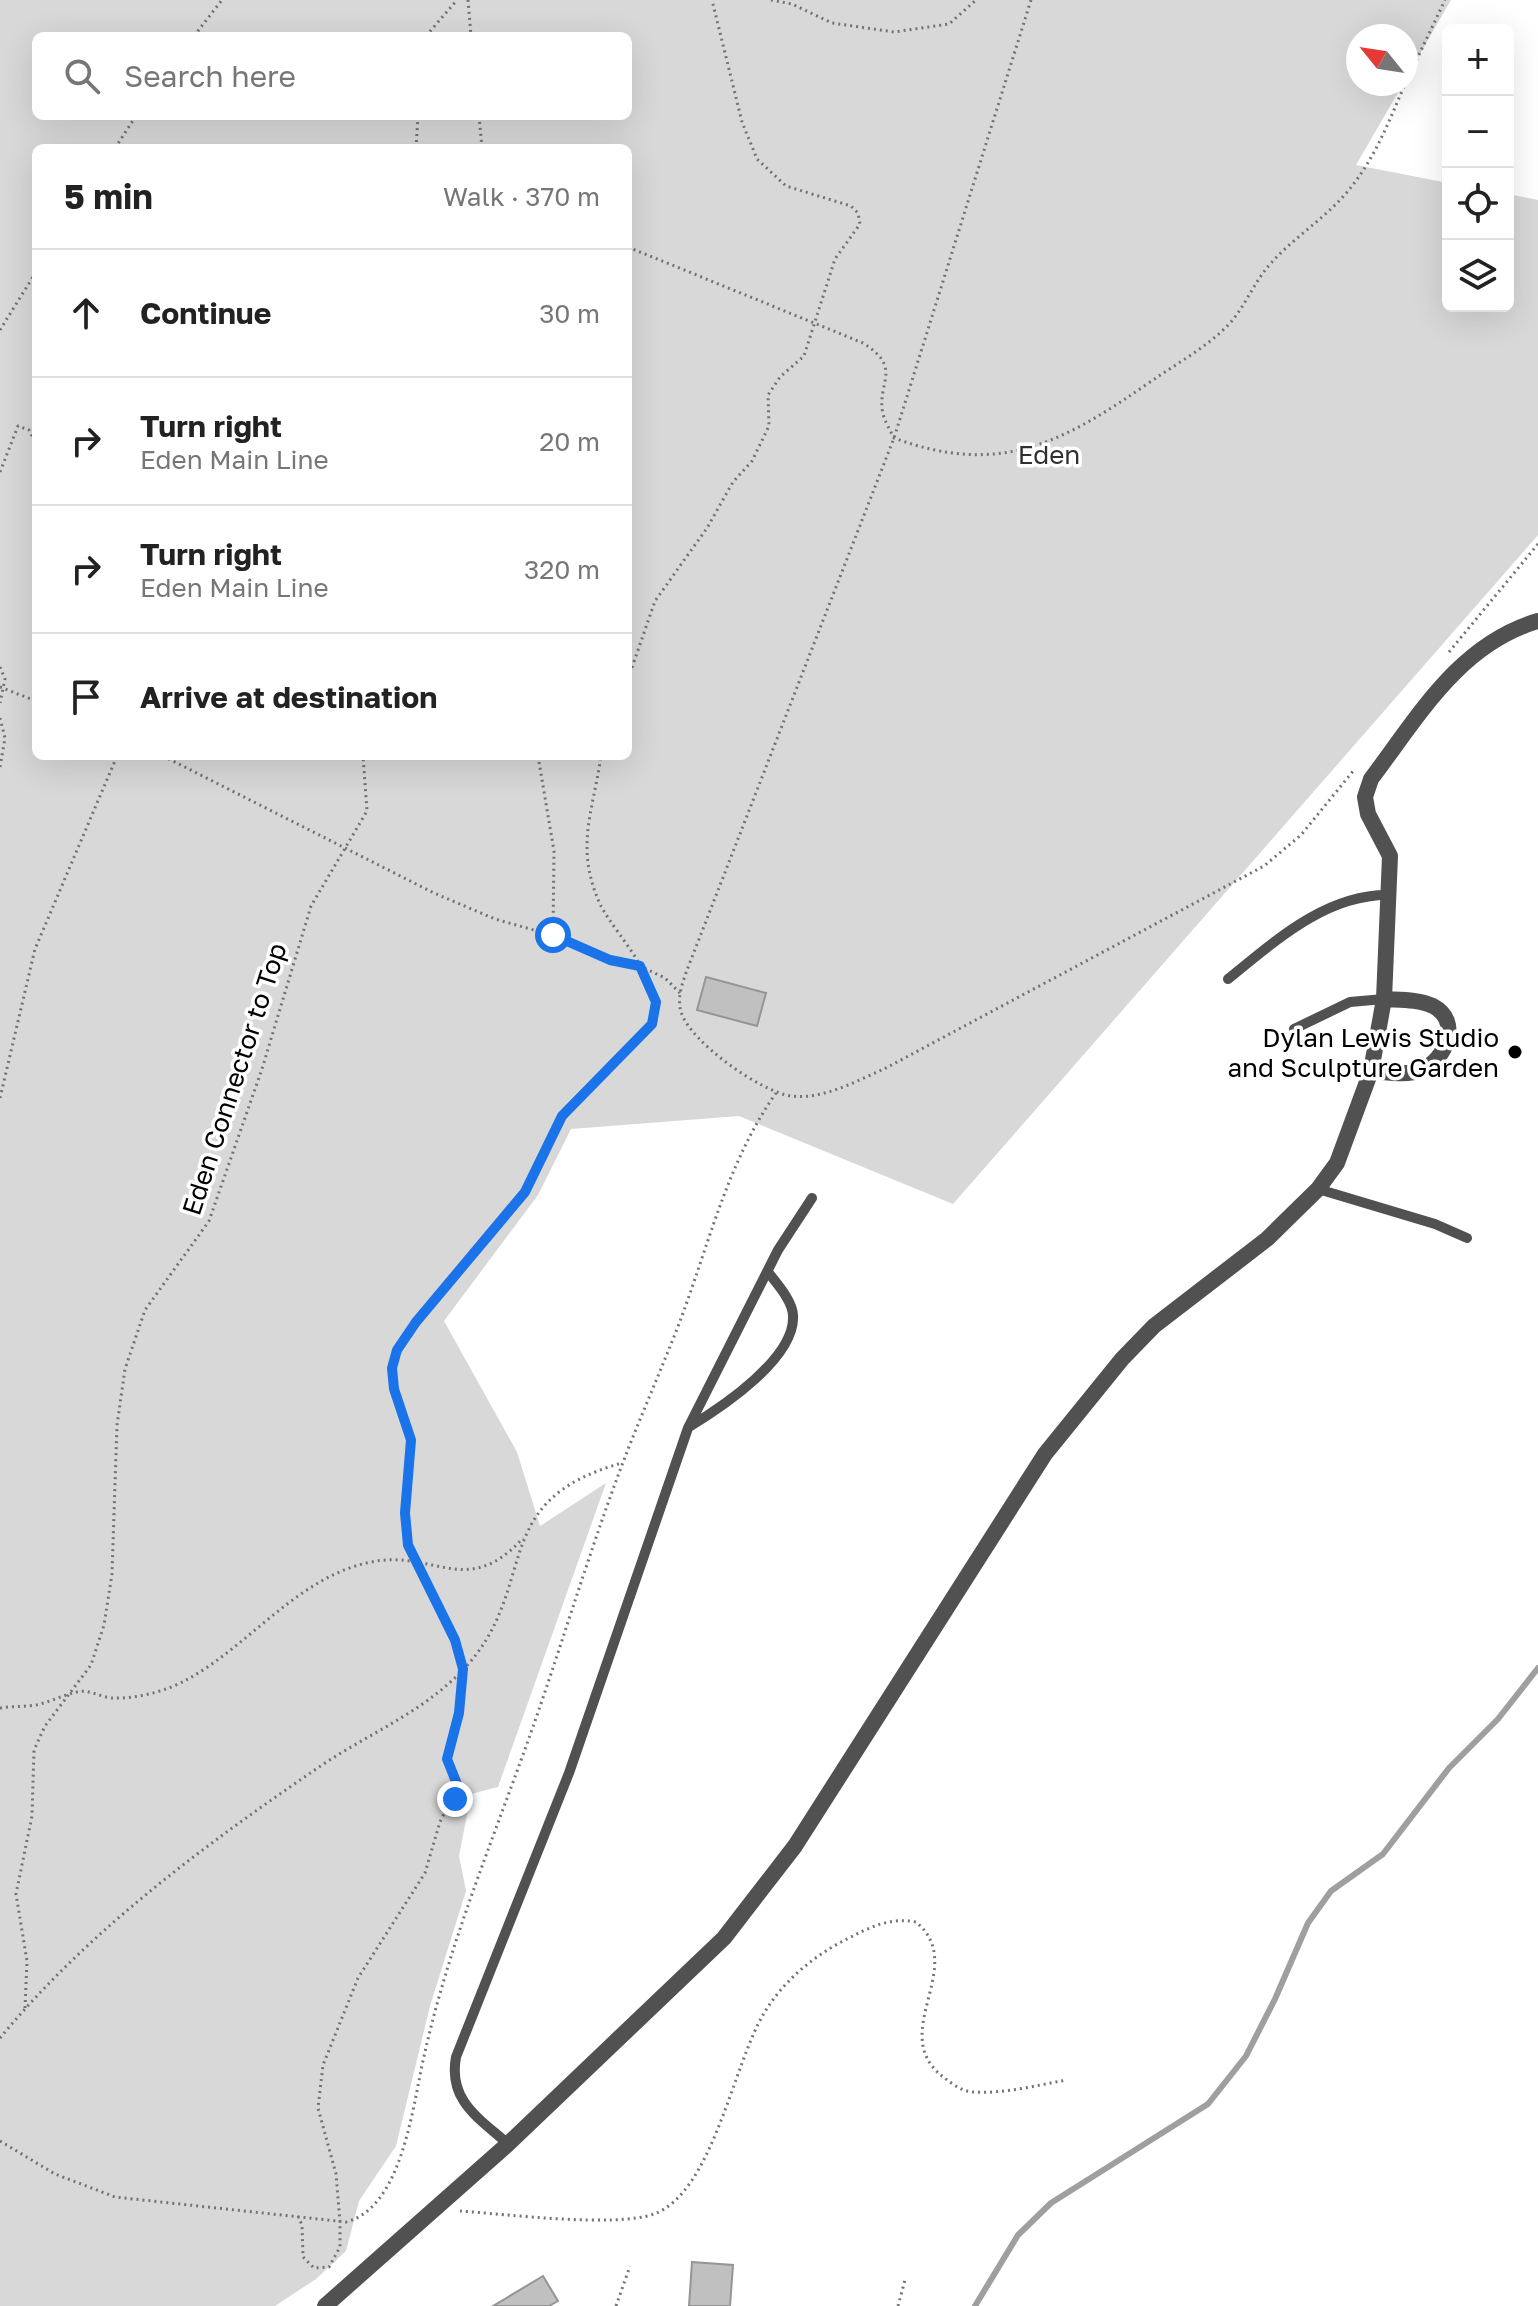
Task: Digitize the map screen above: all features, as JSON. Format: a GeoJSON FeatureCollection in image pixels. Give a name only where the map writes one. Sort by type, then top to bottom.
{"type":"FeatureCollection","features":[{"type":"Feature","properties":{"kind":"street"},"geometry":{"type":"LineString","coordinates":[[325,2306],[508,2144],[684,1978],[755,1902],[795,1846],[1045,1454],[1122,1359],[1172,1310],[1267,1239],[1318,1189],[1347,1143],[1371,1071],[1384,999],[1390,856],[1366,806],[1365,797],[1371,779],[1465,659],[1496,637],[1538,621]]}},
{"type":"Feature","properties":{"kind":"street"},"geometry":{"type":"LineString","coordinates":[[1371,1071],[1406,1073],[1421,1070],[1446,1048],[1450,1030],[1446,1017],[1437,1008],[1422,1001],[1384,999]]}},
{"type":"Feature","properties":{"kind":"lane"},"geometry":{"type":"LineString","coordinates":[[1228,979],[1285,934],[1345,900],[1389,895]]}},
{"type":"Feature","properties":{"kind":"lane"},"geometry":{"type":"LineString","coordinates":[[1294,1029],[1350,1002],[1384,999]]}},
{"type":"Feature","properties":{"kind":"lane"},"geometry":{"type":"LineString","coordinates":[[1318,1189],[1435,1224],[1467,1238]]}},
{"type":"Feature","properties":{"kind":"lane"},"geometry":{"type":"LineString","coordinates":[[508,2144],[460,2098],[454,2083],[456,2057],[569,1773],[688,1428],[768,1272],[812,1198]]}},
{"type":"Feature","properties":{"kind":"lane"},"geometry":{"type":"LineString","coordinates":[[688,1428],[741,1392],[786,1345],[793,1327],[794,1312],[768,1272]]}},
{"type":"Feature","properties":{"kind":"path"},"geometry":{"type":"LineString","coordinates":[[197,32],[222,0]]}},
{"type":"Feature","properties":{"kind":"path"},"geometry":{"type":"LineString","coordinates":[[429,32],[457,0]]}},
{"type":"Feature","properties":{"kind":"path"},"geometry":{"type":"LineString","coordinates":[[468,0],[471,32]]}},
{"type":"Feature","properties":{"kind":"path"},"geometry":{"type":"LineString","coordinates":[[632,667],[655,601],[707,528],[733,482],[752,461],[769,426],[768,395],[780,377],[804,356],[835,259],[856,231],[860,217],[846,204],[786,186],[757,159],[742,122],[712,0]]}},
{"type":"Feature","properties":{"kind":"path"},"geometry":{"type":"LineString","coordinates":[[771,0],[792,4],[832,23],[894,32],[949,24],[976,0]]}},
{"type":"Feature","properties":{"kind":"path"},"geometry":{"type":"LineString","coordinates":[[1031,0],[894,438],[680,993],[683,1018],[702,1042],[776,1093],[792,1096],[823,1093],[884,1069],[1264,866],[1301,835],[1359,764]]}},
{"type":"Feature","properties":{"kind":"path"},"geometry":{"type":"LineString","coordinates":[[1418,57],[1445,0]]}},
{"type":"Feature","properties":{"kind":"path"},"geometry":{"type":"LineString","coordinates":[[632,249],[879,353],[889,374],[882,412],[894,438],[926,450],[959,455],[1012,452],[1048,443],[1089,424],[1195,351],[1229,323],[1274,259],[1340,200],[1358,178],[1376,151],[1400,96]]}},
{"type":"Feature","properties":{"kind":"path"},"geometry":{"type":"LineString","coordinates":[[118,144],[133,120]]}},
{"type":"Feature","properties":{"kind":"path"},"geometry":{"type":"LineString","coordinates":[[416,144],[418,120]]}},
{"type":"Feature","properties":{"kind":"path"},"geometry":{"type":"LineString","coordinates":[[479,120],[482,144]]}},
{"type":"Feature","properties":{"kind":"path"},"geometry":{"type":"LineString","coordinates":[[0,330],[32,278]]}},
{"type":"Feature","properties":{"kind":"path"},"geometry":{"type":"LineString","coordinates":[[0,472],[16,427],[27,428],[32,437]]}},
{"type":"Feature","properties":{"kind":"path"},"geometry":{"type":"LineString","coordinates":[[1445,657],[1538,544]]}},
{"type":"Feature","properties":{"kind":"path"},"geometry":{"type":"LineString","coordinates":[[0,667],[5,679],[0,703]]}},
{"type":"Feature","properties":{"kind":"path"},"geometry":{"type":"LineString","coordinates":[[2,688],[32,699]]}},
{"type":"Feature","properties":{"kind":"path"},"geometry":{"type":"LineString","coordinates":[[0,718],[5,745],[0,767]]}},
{"type":"Feature","properties":{"kind":"path"},"geometry":{"type":"LineString","coordinates":[[0,1098],[35,949],[115,760]]}},
{"type":"Feature","properties":{"kind":"path"},"geometry":{"type":"LineString","coordinates":[[171,760],[469,909],[553,935],[610,960],[640,966],[665,978],[680,993]]}},
{"type":"Feature","properties":{"kind":"path","name":"Eden Connector to Top"},"geometry":{"type":"LineString","coordinates":[[25,2008],[27,1961],[16,1894],[32,1816],[34,1750],[45,1726],[91,1665],[105,1616],[115,1539],[119,1405],[138,1326],[155,1293],[209,1221],[262,1069],[311,906],[367,811],[363,760]]}},
{"type":"Feature","properties":{"kind":"path"},"geometry":{"type":"LineString","coordinates":[[539,760],[554,851],[553,935]]}},
{"type":"Feature","properties":{"kind":"path"},"geometry":{"type":"LineString","coordinates":[[298,2216],[302,2222],[303,2257],[319,2269],[329,2267],[335,2259],[340,2222],[336,2174],[318,2108],[323,2065],[350,1991],[421,1881],[440,1822],[457,1793],[447,1759],[459,1713],[463,1669],[455,1640],[416,1562],[405,1531],[411,1440],[391,1378],[397,1350],[416,1322],[525,1192],[553,1132],[569,1108],[652,1024],[656,1002],[640,966],[603,909],[586,851],[586,829],[600,760]]}},
{"type":"Feature","properties":{"kind":"path"},"geometry":{"type":"LineString","coordinates":[[0,2141],[55,2174],[115,2197],[340,2222],[355,2219],[373,2207],[398,2162],[455,1944],[622,1463],[678,1326],[728,1186],[754,1127],[776,1093]]}},
{"type":"Feature","properties":{"kind":"path"},"geometry":{"type":"LineString","coordinates":[[0,2038],[65,1967],[179,1867],[323,1765],[416,1710],[463,1669],[496,1625],[525,1535],[537,1513],[561,1488],[594,1471],[622,1463]]}},
{"type":"Feature","properties":{"kind":"path"},"geometry":{"type":"LineString","coordinates":[[0,1708],[35,1705],[86,1692],[121,1697],[172,1686],[220,1659],[285,1607],[335,1576],[371,1561],[416,1562],[456,1570],[481,1568],[502,1557],[525,1535]]}},
{"type":"Feature","properties":{"kind":"path"},"geometry":{"type":"LineString","coordinates":[[436,2210],[633,2218],[667,2207],[692,2179],[751,2039],[776,1995],[792,1977],[828,1949],[894,1920],[916,1922],[935,1943],[936,1965],[921,2038],[936,2071],[970,2092],[1067,2080]]}},
{"type":"Feature","properties":{"kind":"path"},"geometry":{"type":"LineString","coordinates":[[616,2306],[630,2266]]}},
{"type":"Feature","properties":{"kind":"path"},"geometry":{"type":"LineString","coordinates":[[898,2306],[905,2280]]}},
{"type":"Feature","properties":{"kind":"green space","name":"Eden"},"geometry":{"type":"Polygon","coordinates":[[[0,0],[1451,0],[1418,57],[1418,24],[1346,24],[1346,96],[1396,96],[1356,165],[1442,182],[1442,312],[1514,312],[1514,195],[1538,200],[1538,535],[953,1204],[739,1116],[571,1129],[538,1195],[444,1321],[517,1452],[540,1526],[606,1483],[498,1787],[471,1794],[459,1856],[466,1891],[430,2006],[396,2146],[359,2201],[346,2251],[316,2279],[275,2306],[0,2306],[0,0]]]}},
{"type":"Feature","properties":{"kind":"building"},"geometry":{"type":"Polygon","coordinates":[[[706,977],[766,993],[757,1026],[697,1010],[706,977]]]}},
{"type":"Feature","properties":{"kind":"building"},"geometry":{"type":"Polygon","coordinates":[[[692,2262],[733,2265],[730,2306],[689,2306],[692,2262]]]}},
{"type":"Feature","properties":{"kind":"building"},"geometry":{"type":"Polygon","coordinates":[[[543,2276],[558,2301],[549,2306],[493,2306],[543,2276]]]}},
{"type":"Feature","properties":{"kind":"waterway"},"geometry":{"type":"LineString","coordinates":[[975,2306],[1018,2235],[1051,2203],[1208,2104],[1246,2056],[1308,1923],[1331,1891],[1383,1854],[1449,1768],[1498,1719],[1538,1668]]}},
{"type":"Feature","properties":{"kind":"place","name":"Dylan Lewis Studio and Sculpture Garden"},"geometry":{"type":"Point","coordinates":[1515,1052]}},
{"type":"Feature","properties":{"kind":"route"},"geometry":{"type":"LineString","coordinates":[[455,1799],[456,1779],[447,1759],[459,1713],[463,1669],[455,1640],[408,1545],[405,1513],[411,1440],[391,1378],[394,1357],[416,1322],[499,1227],[532,1182],[562,1116],[648,1030],[657,1011],[654,995],[640,966],[610,960],[553,935]]}}]}
